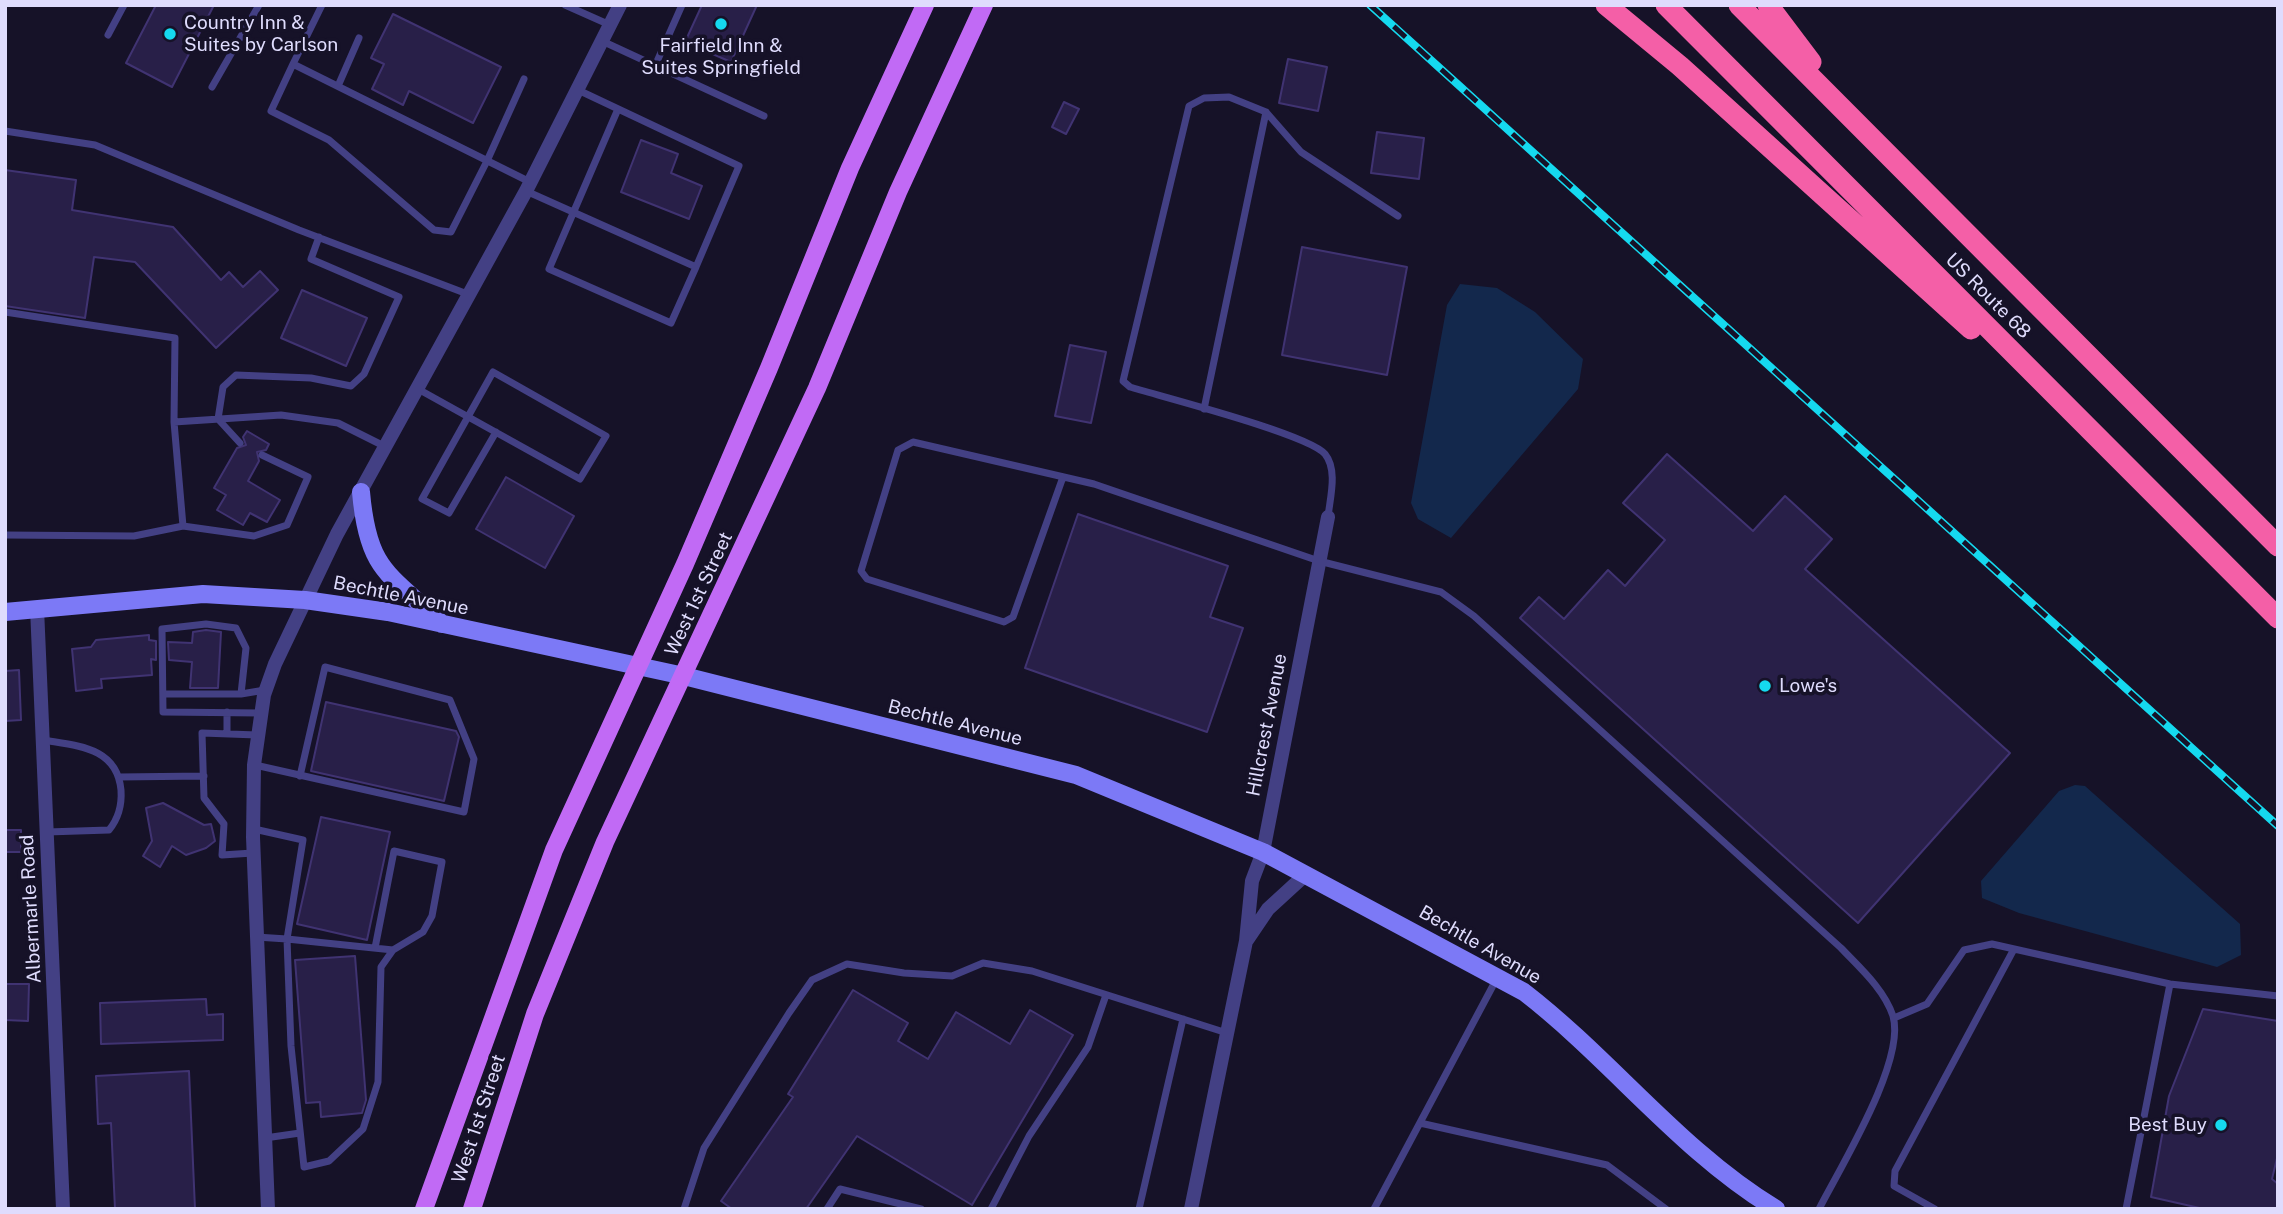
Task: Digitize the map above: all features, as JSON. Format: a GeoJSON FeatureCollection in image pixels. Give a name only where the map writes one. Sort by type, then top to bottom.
{"type":"FeatureCollection","features":[{"type":"Feature","properties":{"kind":"highway"},"geometry":{"type":"LineString","coordinates":[[1606,5],[1680,66],[2141,481]]}},
{"type":"Feature","properties":{"kind":"highway","name":"US Route 68"},"geometry":{"type":"LineString","coordinates":[[1666,5],[2278,618]]}},
{"type":"Feature","properties":{"kind":"highway","name":"US Route 68"},"geometry":{"type":"LineString","coordinates":[[1739,5],[2278,546]]}},
{"type":"Feature","properties":{"kind":"highway"},"geometry":{"type":"LineString","coordinates":[[1768,5],[1864,130]]}},
{"type":"Feature","properties":{"kind":"main road","name":"West 1st Street"},"geometry":{"type":"LineString","coordinates":[[424,1209],[554,849],[635,666],[685,564],[769,368],[850,168],[925,5]]}},
{"type":"Feature","properties":{"kind":"main road","name":"West 1st Street"},"geometry":{"type":"LineString","coordinates":[[472,1209],[540,1002],[605,842],[817,388],[898,192],[984,5]]}},
{"type":"Feature","properties":{"kind":"street"},"geometry":{"type":"LineString","coordinates":[[268,1209],[253,853],[254,765],[260,713],[266,690],[305,600],[528,187],[620,5]]}},
{"type":"Feature","properties":{"kind":"street"},"geometry":{"type":"LineString","coordinates":[[361,492],[363,522],[375,559],[388,576],[442,624]]}},
{"type":"Feature","properties":{"kind":"street","name":"Hillcrest Avenue"},"geometry":{"type":"LineString","coordinates":[[1191,1209],[1246,941],[1252,881],[1263,852],[1328,517]]}},
{"type":"Feature","properties":{"kind":"street","name":"Bechtle Avenue"},"geometry":{"type":"LineString","coordinates":[[5,612],[203,594],[305,600],[442,624],[684,676],[1076,775],[1263,852],[1524,992],[1562,1021],[1686,1143],[1727,1176],[1776,1209]]}},
{"type":"Feature","properties":{"kind":"street","name":"Albermarle Road"},"geometry":{"type":"LineString","coordinates":[[37,608],[63,1209]]}},
{"type":"Feature","properties":{"kind":"street","name":"Hillcrest Avenue"},"geometry":{"type":"LineString","coordinates":[[1246,941],[1268,909],[1304,876]]}},
{"type":"Feature","properties":{"kind":"lane"},"geometry":{"type":"LineString","coordinates":[[108,35],[124,5]]}},
{"type":"Feature","properties":{"kind":"lane"},"geometry":{"type":"LineString","coordinates":[[212,87],[258,5]]}},
{"type":"Feature","properties":{"kind":"lane"},"geometry":{"type":"LineString","coordinates":[[322,5],[271,111],[329,140],[434,230],[450,232],[487,161],[524,79]]}},
{"type":"Feature","properties":{"kind":"lane"},"geometry":{"type":"LineString","coordinates":[[565,5],[610,25]]}},
{"type":"Feature","properties":{"kind":"lane"},"geometry":{"type":"LineString","coordinates":[[656,66],[682,5]]}},
{"type":"Feature","properties":{"kind":"lane"},"geometry":{"type":"LineString","coordinates":[[338,86],[359,38]]}},
{"type":"Feature","properties":{"kind":"lane"},"geometry":{"type":"LineString","coordinates":[[602,41],[765,116]]}},
{"type":"Feature","properties":{"kind":"lane"},"geometry":{"type":"LineString","coordinates":[[293,64],[487,161],[573,212],[696,267]]}},
{"type":"Feature","properties":{"kind":"lane"},"geometry":{"type":"LineString","coordinates":[[578,90],[739,166],[671,323],[549,269],[618,109]]}},
{"type":"Feature","properties":{"kind":"lane"},"geometry":{"type":"LineString","coordinates":[[1328,517],[1333,470],[1325,453],[1286,435],[1130,387],[1123,381],[1189,106],[1203,98],[1228,97],[1266,112],[1301,152],[1398,216]]}},
{"type":"Feature","properties":{"kind":"lane"},"geometry":{"type":"LineString","coordinates":[[1205,409],[1266,112]]}},
{"type":"Feature","properties":{"kind":"lane"},"geometry":{"type":"LineString","coordinates":[[5,131],[95,145],[319,237],[470,295]]}},
{"type":"Feature","properties":{"kind":"lane"},"geometry":{"type":"LineString","coordinates":[[218,419],[223,387],[236,375],[311,378],[351,386],[364,374],[399,297],[311,259],[319,237]]}},
{"type":"Feature","properties":{"kind":"lane"},"geometry":{"type":"LineString","coordinates":[[5,312],[175,338],[174,422],[183,526]]}},
{"type":"Feature","properties":{"kind":"lane"},"geometry":{"type":"LineString","coordinates":[[418,389],[468,416],[580,479],[606,436],[493,372],[468,416],[422,499],[449,513],[496,432]]}},
{"type":"Feature","properties":{"kind":"lane"},"geometry":{"type":"LineString","coordinates":[[174,422],[281,415],[338,423],[386,447]]}},
{"type":"Feature","properties":{"kind":"lane"},"geometry":{"type":"LineString","coordinates":[[218,419],[240,443]]}},
{"type":"Feature","properties":{"kind":"lane"},"geometry":{"type":"LineString","coordinates":[[1063,477],[1013,617],[1004,622],[867,579],[861,571],[898,450],[913,442],[1094,484],[1319,561],[1441,592],[1474,615],[1841,948],[1871,979],[1894,1018],[1895,1037],[1889,1067],[1819,1209]]}},
{"type":"Feature","properties":{"kind":"lane"},"geometry":{"type":"LineString","coordinates":[[5,535],[134,536],[183,526],[254,536],[287,525],[309,477],[262,455]]}},
{"type":"Feature","properties":{"kind":"lane"},"geometry":{"type":"LineString","coordinates":[[241,694],[246,648],[236,628],[206,624],[162,629],[163,712],[260,713]]}},
{"type":"Feature","properties":{"kind":"lane"},"geometry":{"type":"LineString","coordinates":[[254,765],[300,776],[464,811],[474,759],[450,700],[325,667],[300,776]]}},
{"type":"Feature","properties":{"kind":"lane"},"geometry":{"type":"LineString","coordinates":[[163,694],[241,694],[266,690]]}},
{"type":"Feature","properties":{"kind":"lane"},"geometry":{"type":"LineString","coordinates":[[226,712],[227,734]]}},
{"type":"Feature","properties":{"kind":"lane"},"geometry":{"type":"LineString","coordinates":[[253,853],[222,855],[224,824],[204,798],[202,733],[257,736]]}},
{"type":"Feature","properties":{"kind":"lane"},"geometry":{"type":"LineString","coordinates":[[43,740],[105,755],[119,777],[121,794],[118,820],[109,830],[47,832]]}},
{"type":"Feature","properties":{"kind":"lane"},"geometry":{"type":"LineString","coordinates":[[119,777],[204,776]]}},
{"type":"Feature","properties":{"kind":"lane"},"geometry":{"type":"LineString","coordinates":[[253,829],[303,840],[287,939],[291,1046],[304,1167],[329,1161],[363,1129],[378,1082],[381,967],[393,950],[423,932],[432,916],[442,862],[394,851],[375,947]]}},
{"type":"Feature","properties":{"kind":"lane"},"geometry":{"type":"LineString","coordinates":[[255,937],[393,950]]}},
{"type":"Feature","properties":{"kind":"lane"},"geometry":{"type":"LineString","coordinates":[[1894,1018],[1927,1004],[1964,950],[1992,944],[2170,984],[2278,996]]}},
{"type":"Feature","properties":{"kind":"lane"},"geometry":{"type":"LineString","coordinates":[[1936,1209],[1894,1186],[1895,1171],[2014,949]]}},
{"type":"Feature","properties":{"kind":"lane"},"geometry":{"type":"LineString","coordinates":[[684,1209],[704,1148],[812,979],[847,964],[904,973],[951,976],[983,963],[1032,971],[1228,1033]]}},
{"type":"Feature","properties":{"kind":"lane"},"geometry":{"type":"LineString","coordinates":[[1374,1209],[1497,977]]}},
{"type":"Feature","properties":{"kind":"lane"},"geometry":{"type":"LineString","coordinates":[[2126,1209],[2170,984]]}},
{"type":"Feature","properties":{"kind":"lane"},"geometry":{"type":"LineString","coordinates":[[991,1209],[1029,1136],[1088,1047],[1106,995]]}},
{"type":"Feature","properties":{"kind":"lane"},"geometry":{"type":"LineString","coordinates":[[1139,1209],[1183,1019]]}},
{"type":"Feature","properties":{"kind":"lane"},"geometry":{"type":"LineString","coordinates":[[1420,1123],[1607,1165],[1666,1209]]}},
{"type":"Feature","properties":{"kind":"lane"},"geometry":{"type":"LineString","coordinates":[[265,1139],[300,1133]]}},
{"type":"Feature","properties":{"kind":"lane"},"geometry":{"type":"LineString","coordinates":[[827,1209],[840,1189],[921,1209]]}},
{"type":"Feature","properties":{"kind":"water"},"geometry":{"type":"Polygon","coordinates":[[[1460,284],[1497,288],[1535,312],[1583,359],[1578,389],[1451,538],[1418,519],[1411,503],[1447,305],[1460,284]]]}},
{"type":"Feature","properties":{"kind":"water"},"geometry":{"type":"Polygon","coordinates":[[[2075,785],[2085,786],[2240,924],[2241,955],[2217,967],[2019,913],[1982,898],[1981,881],[2059,791],[2075,785]]]}},
{"type":"Feature","properties":{"kind":"building","name":"Country Inn & Suites by Carlson"},"geometry":{"type":"Polygon","coordinates":[[[156,5],[214,5],[172,87],[126,63],[156,5]]]}},
{"type":"Feature","properties":{"kind":"building","name":"Fairfield Inn & Suites Springfield"},"geometry":{"type":"Polygon","coordinates":[[[702,5],[757,5],[731,62],[685,42],[702,5]]]}},
{"type":"Feature","properties":{"kind":"building"},"geometry":{"type":"Polygon","coordinates":[[[393,14],[501,67],[473,123],[409,91],[403,105],[372,89],[384,64],[371,58],[393,14]]]}},
{"type":"Feature","properties":{"kind":"building"},"geometry":{"type":"Polygon","coordinates":[[[1288,59],[1327,67],[1318,111],[1279,103],[1288,59]]]}},
{"type":"Feature","properties":{"kind":"building"},"geometry":{"type":"Polygon","coordinates":[[[1064,102],[1079,109],[1066,134],[1052,127],[1064,102]]]}},
{"type":"Feature","properties":{"kind":"building"},"geometry":{"type":"Polygon","coordinates":[[[1377,132],[1424,138],[1419,179],[1371,173],[1377,132]]]}},
{"type":"Feature","properties":{"kind":"building"},"geometry":{"type":"Polygon","coordinates":[[[641,140],[678,154],[671,173],[702,186],[689,219],[621,192],[641,140]]]}},
{"type":"Feature","properties":{"kind":"building"},"geometry":{"type":"Polygon","coordinates":[[[5,170],[76,180],[72,210],[173,227],[221,280],[229,272],[243,287],[260,271],[278,290],[216,348],[135,262],[94,257],[85,318],[5,306],[5,170]]]}},
{"type":"Feature","properties":{"kind":"building"},"geometry":{"type":"Polygon","coordinates":[[[1302,247],[1407,267],[1387,375],[1282,355],[1302,247]]]}},
{"type":"Feature","properties":{"kind":"building"},"geometry":{"type":"Polygon","coordinates":[[[302,290],[367,318],[346,366],[281,338],[302,290]]]}},
{"type":"Feature","properties":{"kind":"building"},"geometry":{"type":"Polygon","coordinates":[[[1070,345],[1106,352],[1091,423],[1055,416],[1070,345]]]}},
{"type":"Feature","properties":{"kind":"building"},"geometry":{"type":"Polygon","coordinates":[[[247,431],[269,444],[266,450],[257,452],[259,461],[248,481],[280,500],[267,522],[250,513],[243,525],[217,510],[226,495],[214,488],[237,448],[246,445],[243,437],[247,431]]]}},
{"type":"Feature","properties":{"kind":"building","name":"Lowe's"},"geometry":{"type":"Polygon","coordinates":[[[1667,454],[1753,531],[1785,496],[1832,539],[1805,569],[2010,753],[1858,923],[1520,618],[1539,597],[1564,619],[1608,570],[1625,586],[1665,540],[1623,503],[1667,454]]]}},
{"type":"Feature","properties":{"kind":"building"},"geometry":{"type":"Polygon","coordinates":[[[506,477],[574,516],[545,568],[476,529],[506,477]]]}},
{"type":"Feature","properties":{"kind":"building"},"geometry":{"type":"Polygon","coordinates":[[[1078,514],[1228,566],[1210,617],[1243,628],[1207,732],[1025,668],[1078,514]]]}},
{"type":"Feature","properties":{"kind":"building"},"geometry":{"type":"Polygon","coordinates":[[[193,632],[221,632],[218,688],[190,688],[192,662],[169,660],[168,642],[192,643],[193,632]]]}},
{"type":"Feature","properties":{"kind":"building"},"geometry":{"type":"Polygon","coordinates":[[[149,635],[149,640],[156,641],[156,660],[151,659],[152,675],[101,679],[102,688],[76,691],[72,649],[91,647],[96,640],[149,635]]]}},
{"type":"Feature","properties":{"kind":"building"},"geometry":{"type":"Polygon","coordinates":[[[19,670],[21,720],[5,721],[5,671],[19,670]]]}},
{"type":"Feature","properties":{"kind":"building"},"geometry":{"type":"Polygon","coordinates":[[[326,702],[456,731],[459,737],[444,801],[311,771],[326,702]]]}},
{"type":"Feature","properties":{"kind":"building"},"geometry":{"type":"Polygon","coordinates":[[[163,803],[204,825],[211,824],[215,841],[206,848],[186,855],[172,846],[160,867],[143,856],[152,841],[146,808],[163,803]]]}},
{"type":"Feature","properties":{"kind":"building"},"geometry":{"type":"Polygon","coordinates":[[[321,817],[390,832],[367,940],[297,924],[321,817]]]}},
{"type":"Feature","properties":{"kind":"building"},"geometry":{"type":"Polygon","coordinates":[[[5,830],[21,830],[21,852],[5,852],[5,830]]]}},
{"type":"Feature","properties":{"kind":"building"},"geometry":{"type":"Polygon","coordinates":[[[355,956],[366,1100],[362,1113],[321,1117],[320,1102],[306,1103],[295,960],[355,956]]]}},
{"type":"Feature","properties":{"kind":"building"},"geometry":{"type":"Polygon","coordinates":[[[5,984],[29,984],[28,1021],[5,1020],[5,984]]]}},
{"type":"Feature","properties":{"kind":"building"},"geometry":{"type":"Polygon","coordinates":[[[853,990],[908,1023],[898,1041],[928,1059],[956,1012],[1010,1044],[1030,1010],[1073,1035],[972,1205],[857,1136],[806,1209],[732,1209],[721,1201],[793,1097],[788,1094],[853,990]]]}},
{"type":"Feature","properties":{"kind":"building"},"geometry":{"type":"Polygon","coordinates":[[[206,999],[207,1015],[223,1014],[223,1040],[101,1044],[100,1003],[206,999]]]}},
{"type":"Feature","properties":{"kind":"building","name":"Best Buy"},"geometry":{"type":"Polygon","coordinates":[[[2203,1009],[2278,1021],[2278,1154],[2272,1179],[2278,1184],[2278,1209],[2204,1209],[2151,1197],[2169,1096],[2203,1009]]]}},
{"type":"Feature","properties":{"kind":"building"},"geometry":{"type":"Polygon","coordinates":[[[189,1071],[195,1209],[115,1209],[111,1123],[98,1124],[96,1076],[189,1071]]]}},
{"type":"Feature","properties":{"kind":"railway"},"geometry":{"type":"LineString","coordinates":[[1370,5],[2278,826]]}},
{"type":"Feature","properties":{"kind":"place","name":"Fairfield Inn & Suites Springfield"},"geometry":{"type":"Point","coordinates":[721,24]}},
{"type":"Feature","properties":{"kind":"place","name":"Country Inn & Suites by Carlson"},"geometry":{"type":"Point","coordinates":[170,34]}},
{"type":"Feature","properties":{"kind":"place","name":"Lowe's"},"geometry":{"type":"Point","coordinates":[1765,686]}},
{"type":"Feature","properties":{"kind":"place","name":"Best Buy"},"geometry":{"type":"Point","coordinates":[2221,1125]}}]}
